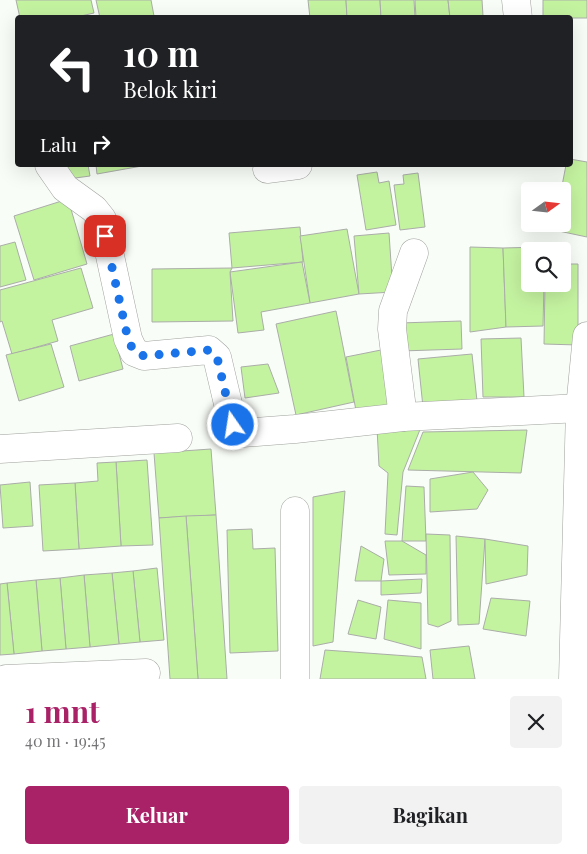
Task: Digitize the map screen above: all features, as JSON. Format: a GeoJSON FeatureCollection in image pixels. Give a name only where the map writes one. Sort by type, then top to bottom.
{"type":"FeatureCollection","features":[{"type":"Feature","properties":{"kind":"street"},"geometry":{"type":"LineString","coordinates":[[516,0],[518,15]]}},
{"type":"Feature","properties":{"kind":"street"},"geometry":{"type":"LineString","coordinates":[[50,167],[65,188],[94,209],[102,219],[128,339],[134,352],[144,356],[209,350],[217,357],[233,425],[242,434],[403,417],[580,408]]}},
{"type":"Feature","properties":{"kind":"street"},"geometry":{"type":"LineString","coordinates":[[267,169],[282,167]]}},
{"type":"Feature","properties":{"kind":"street"},"geometry":{"type":"LineString","coordinates":[[403,417],[392,328],[393,310],[414,253]]}},
{"type":"Feature","properties":{"kind":"street"},"geometry":{"type":"LineString","coordinates":[[573,679],[580,408],[587,336]]}},
{"type":"Feature","properties":{"kind":"street"},"geometry":{"type":"LineString","coordinates":[[0,450],[178,438]]}},
{"type":"Feature","properties":{"kind":"street"},"geometry":{"type":"LineString","coordinates":[[294,511],[295,679]]}},
{"type":"Feature","properties":{"kind":"street"},"geometry":{"type":"LineString","coordinates":[[6,679],[146,673]]}},
{"type":"Feature","properties":{"kind":"building"},"geometry":{"type":"Polygon","coordinates":[[[16,0],[91,0],[94,13],[85,15],[19,15],[16,0]]]}},
{"type":"Feature","properties":{"kind":"building"},"geometry":{"type":"Polygon","coordinates":[[[96,0],[151,0],[154,15],[99,15],[96,0]]]}},
{"type":"Feature","properties":{"kind":"building"},"geometry":{"type":"Polygon","coordinates":[[[308,0],[346,0],[347,15],[310,15],[308,0]]]}},
{"type":"Feature","properties":{"kind":"building"},"geometry":{"type":"Polygon","coordinates":[[[346,0],[380,0],[381,15],[347,15],[346,0]]]}},
{"type":"Feature","properties":{"kind":"building"},"geometry":{"type":"Polygon","coordinates":[[[380,0],[414,0],[415,15],[381,15],[380,0]]]}},
{"type":"Feature","properties":{"kind":"building"},"geometry":{"type":"Polygon","coordinates":[[[415,0],[448,0],[450,15],[416,15],[415,0]]]}},
{"type":"Feature","properties":{"kind":"building"},"geometry":{"type":"Polygon","coordinates":[[[448,0],[482,0],[483,15],[450,15],[448,0]]]}},
{"type":"Feature","properties":{"kind":"building"},"geometry":{"type":"Polygon","coordinates":[[[543,0],[587,0],[587,18],[573,18],[573,15],[543,15],[543,0]]]}},
{"type":"Feature","properties":{"kind":"building"},"geometry":{"type":"Polygon","coordinates":[[[573,160],[587,162],[587,237],[563,232],[571,232],[571,182],[563,182],[566,167],[573,167],[573,160]]]}},
{"type":"Feature","properties":{"kind":"building"},"geometry":{"type":"Polygon","coordinates":[[[66,167],[88,167],[90,176],[68,179],[66,167]]]}},
{"type":"Feature","properties":{"kind":"building"},"geometry":{"type":"Polygon","coordinates":[[[96,167],[136,167],[97,174],[96,167]]]}},
{"type":"Feature","properties":{"kind":"building"},"geometry":{"type":"Polygon","coordinates":[[[377,172],[379,183],[389,181],[396,225],[366,230],[357,175],[377,172]]]}},
{"type":"Feature","properties":{"kind":"building"},"geometry":{"type":"Polygon","coordinates":[[[418,173],[425,227],[400,230],[394,185],[404,184],[403,175],[418,173]]]}},
{"type":"Feature","properties":{"kind":"building"},"geometry":{"type":"Polygon","coordinates":[[[68,199],[87,264],[34,280],[14,216],[68,199]]]}},
{"type":"Feature","properties":{"kind":"building"},"geometry":{"type":"Polygon","coordinates":[[[300,227],[303,262],[232,268],[229,233],[300,227]]]}},
{"type":"Feature","properties":{"kind":"building"},"geometry":{"type":"Polygon","coordinates":[[[347,229],[359,294],[310,303],[300,236],[347,229]]]}},
{"type":"Feature","properties":{"kind":"building"},"geometry":{"type":"Polygon","coordinates":[[[389,233],[393,292],[359,294],[354,236],[389,233]]]}},
{"type":"Feature","properties":{"kind":"building"},"geometry":{"type":"Polygon","coordinates":[[[15,242],[26,280],[0,287],[0,246],[15,242]]]}},
{"type":"Feature","properties":{"kind":"building"},"geometry":{"type":"Polygon","coordinates":[[[470,247],[503,248],[506,327],[470,332],[470,247]]]}},
{"type":"Feature","properties":{"kind":"building"},"geometry":{"type":"Polygon","coordinates":[[[503,248],[521,248],[521,292],[544,292],[543,326],[506,327],[503,248]]]}},
{"type":"Feature","properties":{"kind":"building"},"geometry":{"type":"Polygon","coordinates":[[[302,262],[310,303],[261,312],[264,330],[238,333],[230,272],[302,262]]]}},
{"type":"Feature","properties":{"kind":"building"},"geometry":{"type":"Polygon","coordinates":[[[571,264],[578,264],[578,345],[544,344],[545,292],[571,292],[571,264]]]}},
{"type":"Feature","properties":{"kind":"building"},"geometry":{"type":"Polygon","coordinates":[[[81,268],[93,308],[52,320],[58,341],[12,354],[2,321],[0,322],[0,290],[81,268]]]}},
{"type":"Feature","properties":{"kind":"building"},"geometry":{"type":"Polygon","coordinates":[[[232,268],[230,272],[233,321],[152,322],[152,269],[232,268]]]}},
{"type":"Feature","properties":{"kind":"building"},"geometry":{"type":"Polygon","coordinates":[[[336,311],[354,402],[296,415],[276,324],[336,311]]]}},
{"type":"Feature","properties":{"kind":"building"},"geometry":{"type":"Polygon","coordinates":[[[461,321],[462,349],[401,351],[400,323],[461,321]]]}},
{"type":"Feature","properties":{"kind":"building"},"geometry":{"type":"Polygon","coordinates":[[[114,334],[123,369],[79,381],[70,346],[114,334]]]}},
{"type":"Feature","properties":{"kind":"building"},"geometry":{"type":"Polygon","coordinates":[[[521,338],[524,397],[483,397],[481,339],[521,338]]]}},
{"type":"Feature","properties":{"kind":"building"},"geometry":{"type":"Polygon","coordinates":[[[51,344],[64,387],[19,401],[6,355],[51,344]]]}},
{"type":"Feature","properties":{"kind":"building"},"geometry":{"type":"Polygon","coordinates":[[[381,350],[393,410],[357,416],[346,357],[381,350]]]}},
{"type":"Feature","properties":{"kind":"building"},"geometry":{"type":"Polygon","coordinates":[[[472,354],[477,401],[423,407],[418,359],[472,354]]]}},
{"type":"Feature","properties":{"kind":"building"},"geometry":{"type":"Polygon","coordinates":[[[268,364],[279,393],[245,398],[241,367],[268,364]]]}},
{"type":"Feature","properties":{"kind":"building"},"geometry":{"type":"Polygon","coordinates":[[[421,427],[403,472],[397,535],[385,534],[388,473],[379,466],[377,428],[421,427]]]}},
{"type":"Feature","properties":{"kind":"building"},"geometry":{"type":"Polygon","coordinates":[[[527,430],[521,473],[408,470],[423,432],[527,430]]]}},
{"type":"Feature","properties":{"kind":"building"},"geometry":{"type":"Polygon","coordinates":[[[211,449],[216,515],[159,518],[154,453],[211,449]]]}},
{"type":"Feature","properties":{"kind":"building"},"geometry":{"type":"Polygon","coordinates":[[[147,460],[153,545],[121,546],[116,462],[147,460]]]}},
{"type":"Feature","properties":{"kind":"building"},"geometry":{"type":"Polygon","coordinates":[[[116,462],[121,546],[79,549],[75,483],[98,481],[97,463],[116,462]]]}},
{"type":"Feature","properties":{"kind":"building"},"geometry":{"type":"Polygon","coordinates":[[[473,472],[488,490],[477,509],[430,512],[430,479],[473,472]]]}},
{"type":"Feature","properties":{"kind":"building"},"geometry":{"type":"Polygon","coordinates":[[[30,482],[33,526],[3,528],[0,485],[30,482]]]}},
{"type":"Feature","properties":{"kind":"building"},"geometry":{"type":"Polygon","coordinates":[[[75,483],[79,549],[43,551],[39,485],[75,483]]]}},
{"type":"Feature","properties":{"kind":"building"},"geometry":{"type":"Polygon","coordinates":[[[406,486],[424,487],[426,541],[402,541],[406,486]]]}},
{"type":"Feature","properties":{"kind":"building"},"geometry":{"type":"Polygon","coordinates":[[[345,491],[333,642],[313,646],[313,497],[345,491]]]}},
{"type":"Feature","properties":{"kind":"building"},"geometry":{"type":"Polygon","coordinates":[[[216,515],[227,679],[198,679],[186,516],[216,515]]]}},
{"type":"Feature","properties":{"kind":"building"},"geometry":{"type":"Polygon","coordinates":[[[186,516],[198,679],[170,679],[159,518],[186,516]]]}},
{"type":"Feature","properties":{"kind":"building"},"geometry":{"type":"Polygon","coordinates":[[[252,529],[253,549],[275,548],[278,651],[230,653],[227,530],[252,529]]]}},
{"type":"Feature","properties":{"kind":"building"},"geometry":{"type":"Polygon","coordinates":[[[426,534],[450,535],[451,621],[438,627],[428,624],[426,534]]]}},
{"type":"Feature","properties":{"kind":"building"},"geometry":{"type":"Polygon","coordinates":[[[456,536],[485,539],[479,624],[458,625],[456,536]]]}},
{"type":"Feature","properties":{"kind":"building"},"geometry":{"type":"Polygon","coordinates":[[[485,539],[528,546],[527,575],[486,584],[485,539]]]}},
{"type":"Feature","properties":{"kind":"building"},"geometry":{"type":"Polygon","coordinates":[[[385,541],[402,541],[426,555],[426,574],[389,575],[385,541]]]}},
{"type":"Feature","properties":{"kind":"building"},"geometry":{"type":"Polygon","coordinates":[[[361,546],[384,559],[381,581],[355,581],[361,546]]]}},
{"type":"Feature","properties":{"kind":"building"},"geometry":{"type":"Polygon","coordinates":[[[157,568],[164,640],[140,642],[133,571],[157,568]]]}},
{"type":"Feature","properties":{"kind":"building"},"geometry":{"type":"Polygon","coordinates":[[[133,571],[140,642],[119,644],[112,573],[133,571]]]}},
{"type":"Feature","properties":{"kind":"building"},"geometry":{"type":"Polygon","coordinates":[[[112,573],[119,644],[90,647],[84,575],[112,573]]]}},
{"type":"Feature","properties":{"kind":"building"},"geometry":{"type":"Polygon","coordinates":[[[84,575],[90,647],[66,649],[60,578],[84,575]]]}},
{"type":"Feature","properties":{"kind":"building"},"geometry":{"type":"Polygon","coordinates":[[[60,578],[66,649],[42,651],[36,580],[60,578]]]}},
{"type":"Feature","properties":{"kind":"building"},"geometry":{"type":"Polygon","coordinates":[[[422,579],[421,593],[381,595],[381,581],[422,579]]]}},
{"type":"Feature","properties":{"kind":"building"},"geometry":{"type":"Polygon","coordinates":[[[36,580],[42,651],[14,654],[7,583],[36,580]]]}},
{"type":"Feature","properties":{"kind":"building"},"geometry":{"type":"Polygon","coordinates":[[[7,583],[14,654],[0,655],[0,584],[7,583]]]}},
{"type":"Feature","properties":{"kind":"building"},"geometry":{"type":"Polygon","coordinates":[[[491,598],[530,601],[526,636],[483,629],[491,598]]]}},
{"type":"Feature","properties":{"kind":"building"},"geometry":{"type":"Polygon","coordinates":[[[358,600],[381,607],[376,639],[348,634],[358,600]]]}},
{"type":"Feature","properties":{"kind":"building"},"geometry":{"type":"Polygon","coordinates":[[[388,600],[421,603],[421,649],[384,639],[388,600]]]}},
{"type":"Feature","properties":{"kind":"building"},"geometry":{"type":"Polygon","coordinates":[[[469,646],[475,679],[433,679],[430,650],[469,646]]]}},
{"type":"Feature","properties":{"kind":"building"},"geometry":{"type":"Polygon","coordinates":[[[325,650],[422,657],[426,679],[320,679],[325,650]]]}},
{"type":"Feature","properties":{"kind":"route"},"geometry":{"type":"LineString","coordinates":[[105,236],[128,339],[134,352],[144,356],[209,350],[217,357],[233,425]]}}]}
